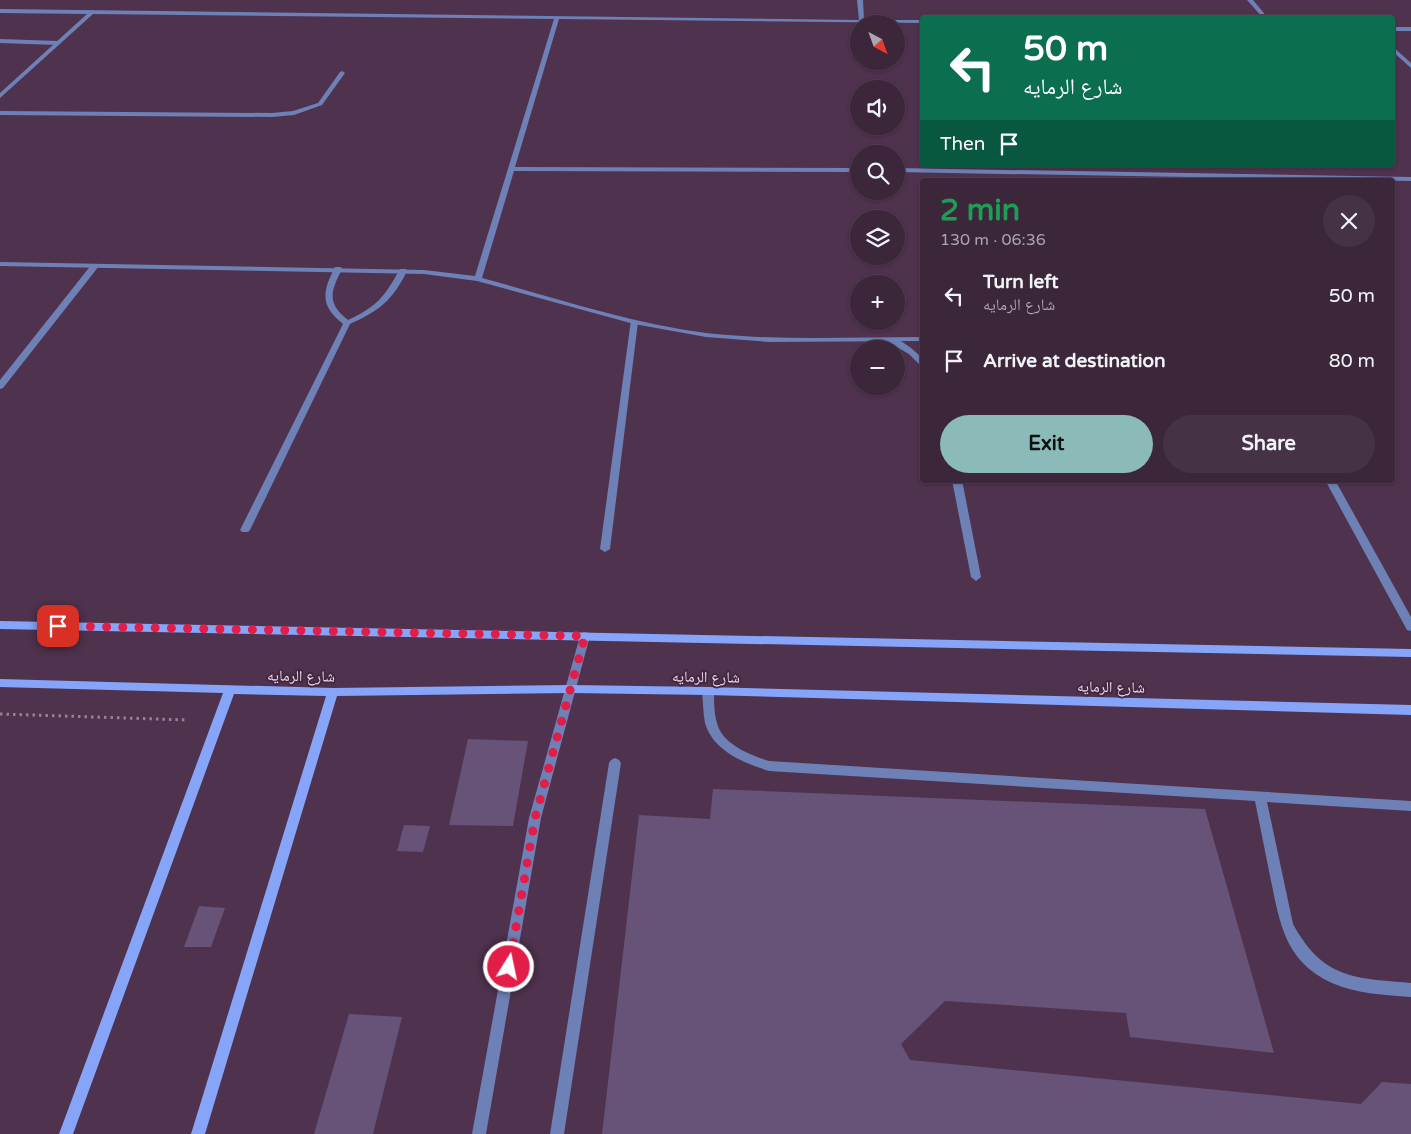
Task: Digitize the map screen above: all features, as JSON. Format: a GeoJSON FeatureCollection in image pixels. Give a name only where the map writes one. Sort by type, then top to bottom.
{"type":"FeatureCollection","features":[{"type":"Feature","properties":{"kind":"street"},"geometry":{"type":"LineString","coordinates":[[860,0],[861,15]]}},
{"type":"Feature","properties":{"kind":"street"},"geometry":{"type":"LineString","coordinates":[[1250,0],[1263,15]]}},
{"type":"Feature","properties":{"kind":"street"},"geometry":{"type":"LineString","coordinates":[[0,11],[850,21]]}},
{"type":"Feature","properties":{"kind":"street"},"geometry":{"type":"LineString","coordinates":[[0,96],[92,12]]}},
{"type":"Feature","properties":{"kind":"street"},"geometry":{"type":"LineString","coordinates":[[478,279],[557,17]]}},
{"type":"Feature","properties":{"kind":"street"},"geometry":{"type":"LineString","coordinates":[[905,22],[920,22]]}},
{"type":"Feature","properties":{"kind":"street"},"geometry":{"type":"LineString","coordinates":[[1395,29],[1411,29]]}},
{"type":"Feature","properties":{"kind":"street"},"geometry":{"type":"LineString","coordinates":[[0,41],[58,43]]}},
{"type":"Feature","properties":{"kind":"street"},"geometry":{"type":"LineString","coordinates":[[1395,51],[1411,66]]}},
{"type":"Feature","properties":{"kind":"street"},"geometry":{"type":"LineString","coordinates":[[0,113],[272,115],[294,113],[320,104],[342,72]]}},
{"type":"Feature","properties":{"kind":"street"},"geometry":{"type":"LineString","coordinates":[[511,168],[850,170]]}},
{"type":"Feature","properties":{"kind":"street"},"geometry":{"type":"LineString","coordinates":[[905,170],[1168,178]]}},
{"type":"Feature","properties":{"kind":"street"},"geometry":{"type":"LineString","coordinates":[[1395,179],[1411,179]]}},
{"type":"Feature","properties":{"kind":"street"},"geometry":{"type":"LineString","coordinates":[[0,264],[338,269],[455,274],[634,322],[729,338],[891,340]]}},
{"type":"Feature","properties":{"kind":"street"},"geometry":{"type":"LineString","coordinates":[[0,386],[96,266]]}},
{"type":"Feature","properties":{"kind":"street"},"geometry":{"type":"LineString","coordinates":[[338,269],[329,288],[327,298],[333,311],[346,323]]}},
{"type":"Feature","properties":{"kind":"street"},"geometry":{"type":"LineString","coordinates":[[244,530],[346,323],[378,308],[388,298],[403,271]]}},
{"type":"Feature","properties":{"kind":"street"},"geometry":{"type":"LineString","coordinates":[[605,549],[634,322]]}},
{"type":"Feature","properties":{"kind":"street"},"geometry":{"type":"LineString","coordinates":[[905,340],[920,340]]}},
{"type":"Feature","properties":{"kind":"street"},"geometry":{"type":"LineString","coordinates":[[905,348],[920,360]]}},
{"type":"Feature","properties":{"kind":"street"},"geometry":{"type":"LineString","coordinates":[[958,483],[976,577]]}},
{"type":"Feature","properties":{"kind":"street"},"geometry":{"type":"LineString","coordinates":[[1332,483],[1411,627]]}},
{"type":"Feature","properties":{"kind":"street"},"geometry":{"type":"LineString","coordinates":[[0,625],[1411,653]]}},
{"type":"Feature","properties":{"kind":"street"},"geometry":{"type":"LineString","coordinates":[[479,1134],[535,818],[585,636]]}},
{"type":"Feature","properties":{"kind":"street","name":"شارع الرمايه"},"geometry":{"type":"LineString","coordinates":[[0,683],[333,692],[571,689],[708,691],[1411,710]]}},
{"type":"Feature","properties":{"kind":"street"},"geometry":{"type":"LineString","coordinates":[[66,1134],[230,689]]}},
{"type":"Feature","properties":{"kind":"street"},"geometry":{"type":"LineString","coordinates":[[708,691],[711,725],[718,736],[740,755],[754,762],[769,766],[1411,806]]}},
{"type":"Feature","properties":{"kind":"street"},"geometry":{"type":"LineString","coordinates":[[198,1134],[333,692]]}},
{"type":"Feature","properties":{"kind":"street"},"geometry":{"type":"LineString","coordinates":[[557,1134],[614,763]]}},
{"type":"Feature","properties":{"kind":"street"},"geometry":{"type":"LineString","coordinates":[[1260,796],[1287,926],[1295,943],[1307,958],[1318,967],[1343,981],[1361,986],[1411,990]]}},
{"type":"Feature","properties":{"kind":"path"},"geometry":{"type":"LineString","coordinates":[[0,714],[218,721]]}},
{"type":"Feature","properties":{"kind":"building"},"geometry":{"type":"Polygon","coordinates":[[[468,739],[528,741],[513,826],[449,825],[468,739]]]}},
{"type":"Feature","properties":{"kind":"building"},"geometry":{"type":"Polygon","coordinates":[[[713,789],[1205,809],[1274,1053],[1130,1037],[1126,1013],[945,1001],[901,1044],[910,1060],[1361,1104],[1382,1082],[1411,1084],[1411,1134],[602,1134],[639,815],[710,819],[713,789]]]}},
{"type":"Feature","properties":{"kind":"building"},"geometry":{"type":"Polygon","coordinates":[[[404,825],[430,826],[423,852],[397,851],[404,825]]]}},
{"type":"Feature","properties":{"kind":"building"},"geometry":{"type":"Polygon","coordinates":[[[199,906],[225,908],[211,947],[184,947],[199,906]]]}},
{"type":"Feature","properties":{"kind":"building"},"geometry":{"type":"Polygon","coordinates":[[[349,1014],[402,1017],[373,1134],[314,1134],[349,1014]]]}},
{"type":"Feature","properties":{"kind":"route"},"geometry":{"type":"LineString","coordinates":[[58,626],[585,636],[535,818],[509,967]]}}]}
